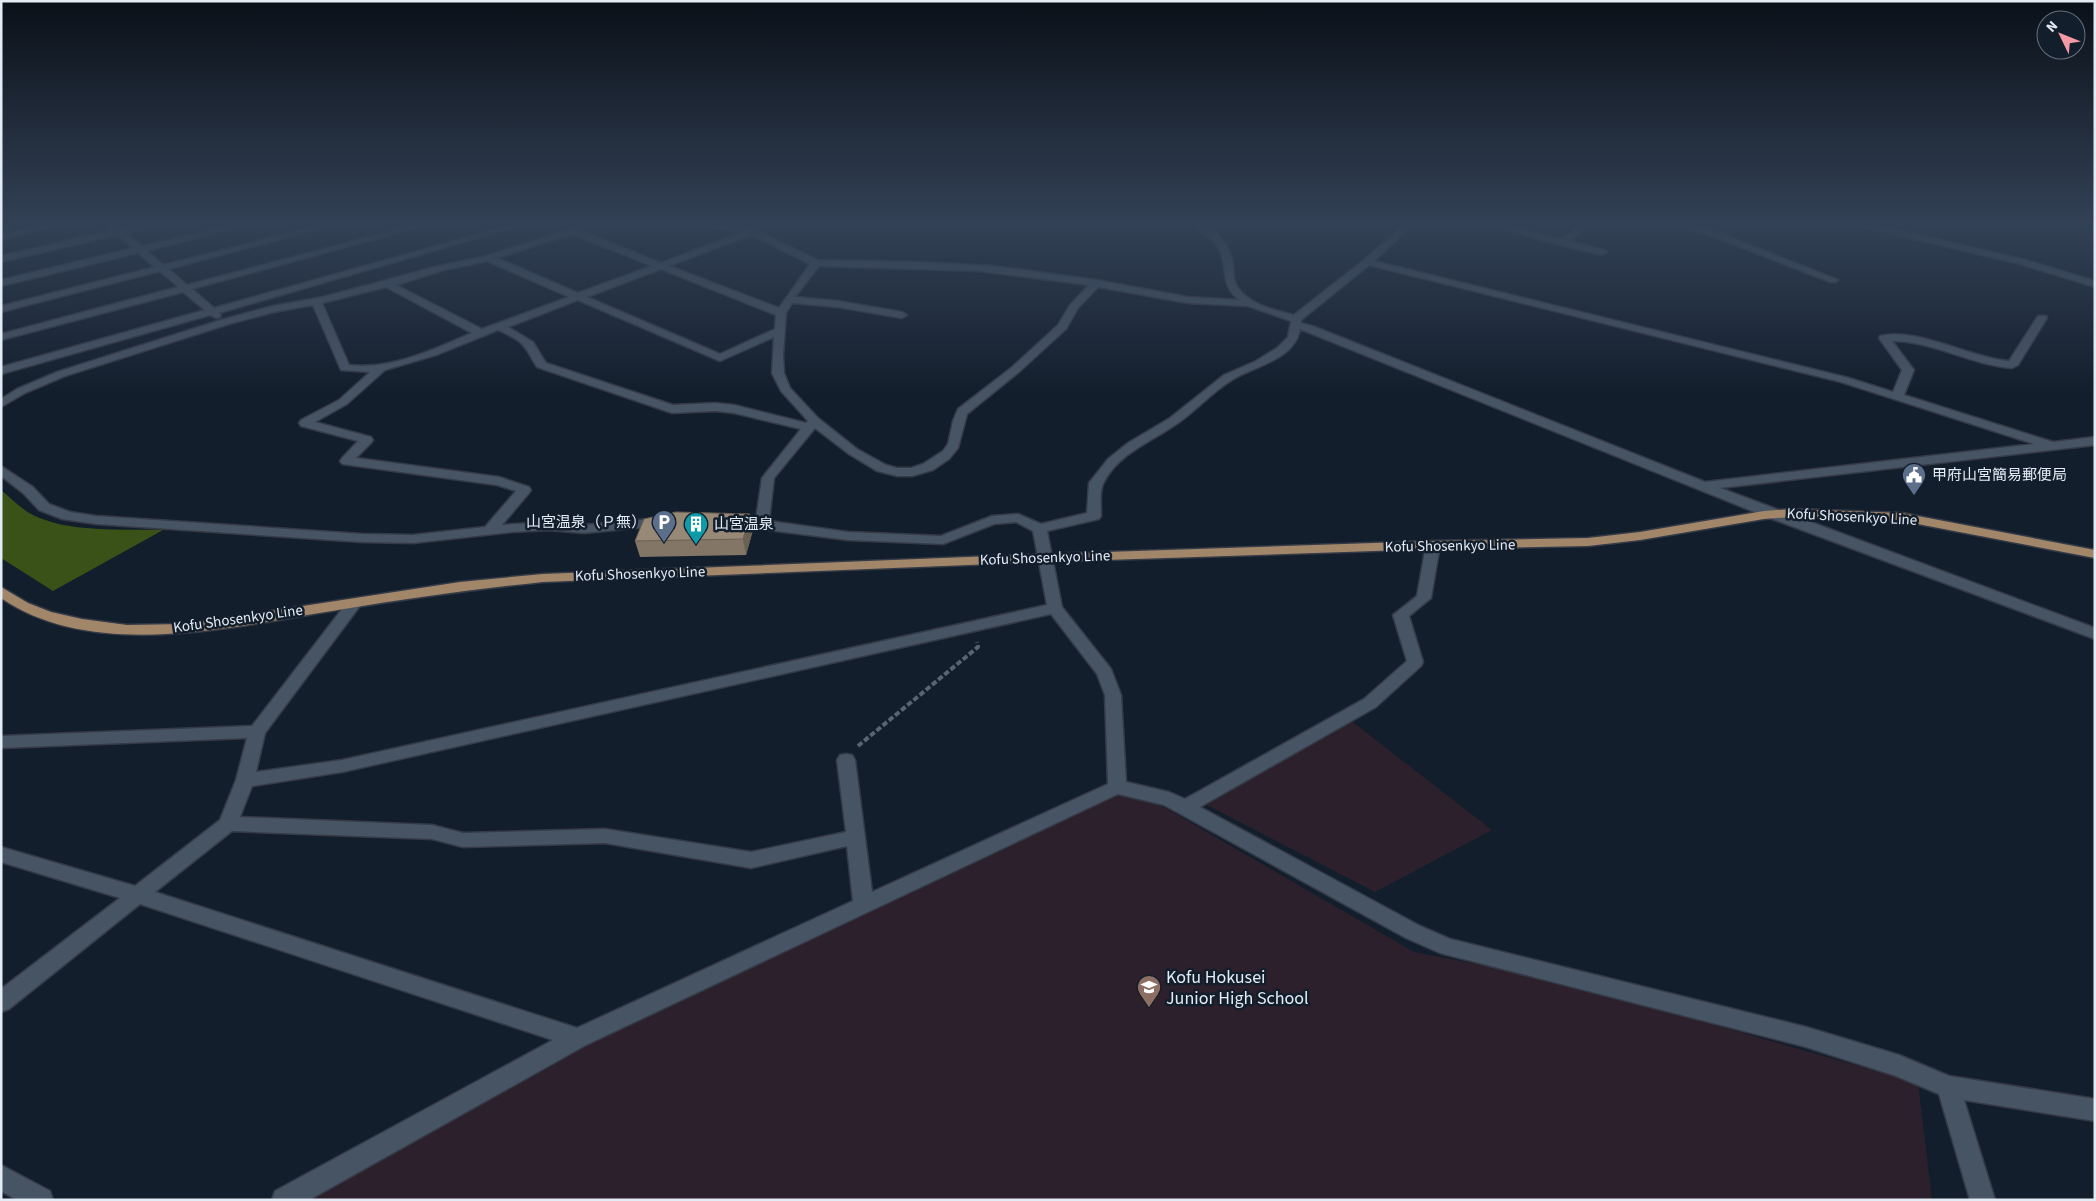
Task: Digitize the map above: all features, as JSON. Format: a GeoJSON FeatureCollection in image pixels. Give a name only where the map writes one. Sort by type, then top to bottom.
{"type":"FeatureCollection","features":[{"type":"Feature","properties":{"kind":"main road","name":"Kofu Shosenkyo Line"},"geometry":{"type":"LineString","coordinates":[[1,591],[22,606],[47,616],[82,624],[127,630],[185,629],[460,586],[543,578],[1046,558],[1433,545],[1588,542],[1640,536],[1772,514],[1792,513],[1902,517],[2095,554]]}},
{"type":"Feature","properties":{"kind":"street"},"geometry":{"type":"LineString","coordinates":[[1,309],[111,281]]}},
{"type":"Feature","properties":{"kind":"street"},"geometry":{"type":"LineString","coordinates":[[177,281],[225,322]]}},
{"type":"Feature","properties":{"kind":"street"},"geometry":{"type":"LineString","coordinates":[[1,337],[211,281]]}},
{"type":"Feature","properties":{"kind":"street"},"geometry":{"type":"LineString","coordinates":[[1,371],[318,281]]}},
{"type":"Feature","properties":{"kind":"street"},"geometry":{"type":"LineString","coordinates":[[1,404],[21,391],[61,374],[225,322],[273,308],[316,301],[397,281]]}},
{"type":"Feature","properties":{"kind":"street"},"geometry":{"type":"LineString","coordinates":[[542,281],[720,358],[779,331]]}},
{"type":"Feature","properties":{"kind":"street"},"geometry":{"type":"LineString","coordinates":[[316,301],[345,368],[354,371],[382,367],[432,353],[617,281]]}},
{"type":"Feature","properties":{"kind":"street"},"geometry":{"type":"LineString","coordinates":[[700,281],[781,313]]}},
{"type":"Feature","properties":{"kind":"street"},"geometry":{"type":"LineString","coordinates":[[803,281],[781,313],[778,373],[786,389],[812,424],[871,464],[886,471],[901,474],[922,470],[941,460],[953,446],[957,420],[962,412],[1015,370],[1062,328],[1074,307],[1096,283]]}},
{"type":"Feature","properties":{"kind":"street"},"geometry":{"type":"LineString","coordinates":[[1081,281],[1197,300],[1235,304],[1251,303]]}},
{"type":"Feature","properties":{"kind":"street"},"geometry":{"type":"LineString","coordinates":[[1231,281],[1232,287],[1240,296],[1251,303],[1328,336],[1772,514],[2095,634]]}},
{"type":"Feature","properties":{"kind":"street"},"geometry":{"type":"LineString","coordinates":[[714,521],[762,524],[848,536],[943,540],[992,520],[1018,518],[1039,529],[1094,516],[1096,483],[1112,462],[1132,446],[1174,421],[1228,377],[1260,363],[1281,350],[1293,338],[1295,322],[1344,281]]}},
{"type":"Feature","properties":{"kind":"street"},"geometry":{"type":"LineString","coordinates":[[1443,281],[1503,298],[1846,380],[2052,446]]}},
{"type":"Feature","properties":{"kind":"street"},"geometry":{"type":"LineString","coordinates":[[387,284],[481,333]]}},
{"type":"Feature","properties":{"kind":"street"},"geometry":{"type":"LineString","coordinates":[[789,300],[838,304],[902,315]]}},
{"type":"Feature","properties":{"kind":"street"},"geometry":{"type":"LineString","coordinates":[[1897,397],[1908,370],[1884,338],[1898,337],[1958,352],[1998,365],[2012,365],[2042,318]]}},
{"type":"Feature","properties":{"kind":"street"},"geometry":{"type":"LineString","coordinates":[[498,326],[524,337],[537,353],[541,365],[672,409],[715,407],[734,409],[812,424]]}},
{"type":"Feature","properties":{"kind":"street"},"geometry":{"type":"LineString","coordinates":[[382,367],[343,402],[305,423],[366,440],[346,461],[499,481],[524,490],[490,530]]}},
{"type":"Feature","properties":{"kind":"street"},"geometry":{"type":"LineString","coordinates":[[762,524],[768,478],[812,424]]}},
{"type":"Feature","properties":{"kind":"street"},"geometry":{"type":"LineString","coordinates":[[1705,486],[2095,441]]}},
{"type":"Feature","properties":{"kind":"street"},"geometry":{"type":"LineString","coordinates":[[1,470],[28,490],[44,507],[67,516],[96,520],[362,538],[413,539],[490,530],[548,526],[584,529],[677,520]]}},
{"type":"Feature","properties":{"kind":"street"},"geometry":{"type":"LineString","coordinates":[[1039,529],[1055,608],[1106,673],[1113,694],[1117,787]]}},
{"type":"Feature","properties":{"kind":"street"},"geometry":{"type":"LineString","coordinates":[[1184,808],[1370,703],[1415,662],[1401,615],[1424,598],[1433,545]]}},
{"type":"Feature","properties":{"kind":"street"},"geometry":{"type":"LineString","coordinates":[[1,1002],[228,824],[245,780],[257,732],[354,602]]}},
{"type":"Feature","properties":{"kind":"street"},"geometry":{"type":"LineString","coordinates":[[245,780],[342,766],[1055,608]]}},
{"type":"Feature","properties":{"kind":"street"},"geometry":{"type":"LineString","coordinates":[[1,742],[257,732]]}},
{"type":"Feature","properties":{"kind":"street"},"geometry":{"type":"LineString","coordinates":[[846,760],[864,904]]}},
{"type":"Feature","properties":{"kind":"street"},"geometry":{"type":"LineString","coordinates":[[284,1200],[578,1038],[1117,787],[1169,800],[1412,932],[1447,947],[1806,1037],[1899,1066],[1948,1087],[2095,1110]]}},
{"type":"Feature","properties":{"kind":"street"},"geometry":{"type":"LineString","coordinates":[[228,824],[432,832],[462,840],[605,836],[751,860],[856,838]]}},
{"type":"Feature","properties":{"kind":"street"},"geometry":{"type":"LineString","coordinates":[[1,854],[138,895],[578,1038]]}},
{"type":"Feature","properties":{"kind":"street"},"geometry":{"type":"LineString","coordinates":[[1948,1087],[1983,1200]]}},
{"type":"Feature","properties":{"kind":"street"},"geometry":{"type":"LineString","coordinates":[[1,1176],[41,1200]]}},
{"type":"Feature","properties":{"kind":"path"},"geometry":{"type":"LineString","coordinates":[[846,760],[858,746],[978,647],[972,626]]}},
{"type":"Feature","properties":{"kind":"shaded area"},"geometry":{"type":"Polygon","coordinates":[[[1350,720],[1492,830],[1375,892],[1207,805],[1350,720]]]}},
{"type":"Feature","properties":{"kind":"shaded area","name":"Kofu Hokusei Junior High School"},"geometry":{"type":"Polygon","coordinates":[[[1117,787],[1167,809],[1414,952],[1550,978],[1918,1083],[1932,1200],[284,1200],[578,1038],[1117,787]]]}},
{"type":"Feature","properties":{"kind":"green space"},"geometry":{"type":"Polygon","coordinates":[[[1,490],[31,514],[61,524],[113,530],[163,530],[53,591],[1,558],[1,490]]]}},
{"type":"Feature","properties":{"kind":"building"},"geometry":{"type":"Polygon","coordinates":[[[676,512],[750,514],[743,539],[635,541],[644,519],[676,512]]]}},
{"type":"Feature","properties":{"kind":"place","name":"甲府山宮簡易郵便局"},"geometry":{"type":"Point","coordinates":[1914,496]}},
{"type":"Feature","properties":{"kind":"place","name":"山宮温泉（Ｐ無）"},"geometry":{"type":"Point","coordinates":[664,543]}},
{"type":"Feature","properties":{"kind":"place","name":"山宮温泉"},"geometry":{"type":"Point","coordinates":[696,545]}},
{"type":"Feature","properties":{"kind":"place","name":"Kofu Hokusei Junior High School"},"geometry":{"type":"Point","coordinates":[1149,1008]}}]}
